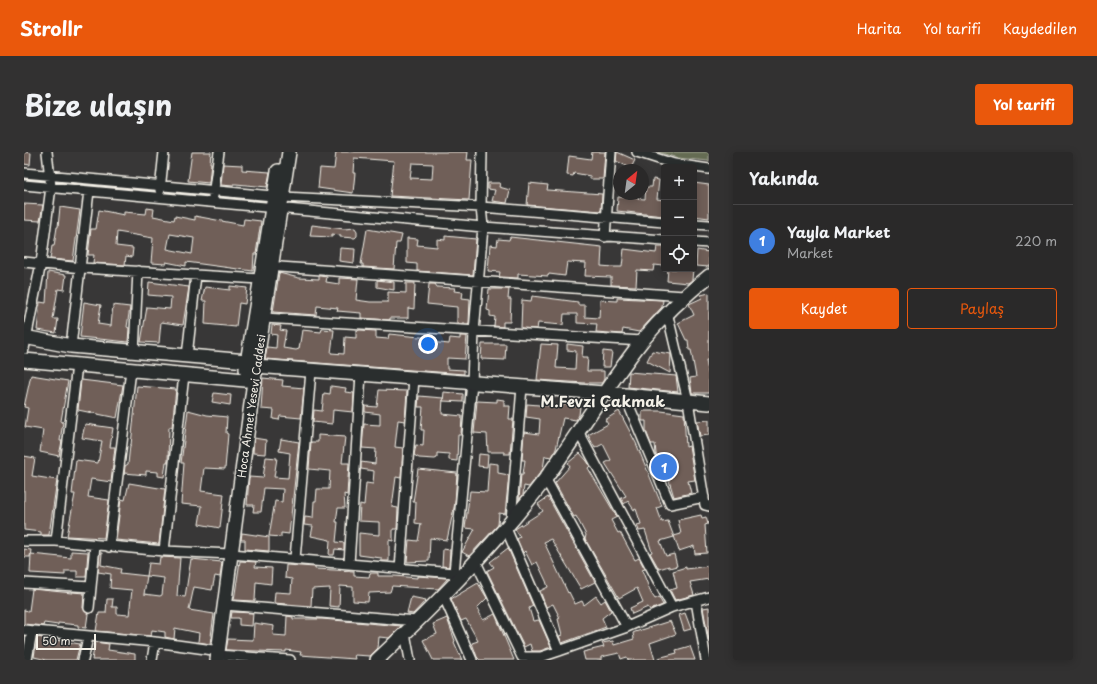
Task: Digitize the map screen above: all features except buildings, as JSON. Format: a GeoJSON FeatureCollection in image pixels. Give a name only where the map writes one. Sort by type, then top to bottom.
{"type":"FeatureCollection","features":[{"type":"Feature","properties":{"kind":"street"},"geometry":{"type":"LineString","coordinates":[[47,152],[51,187],[41,263],[25,341],[187,356],[311,371],[472,382],[709,403]]}},
{"type":"Feature","properties":{"kind":"street"},"geometry":{"type":"LineString","coordinates":[[160,197],[164,152]]}},
{"type":"Feature","properties":{"kind":"street"},"geometry":{"type":"LineString","coordinates":[[213,202],[219,152]]}},
{"type":"Feature","properties":{"kind":"street","name":"Hoca Ahmet Yesevi Caddesi"},"geometry":{"type":"LineString","coordinates":[[278,202],[282,152]]}},
{"type":"Feature","properties":{"kind":"street","name":"Hoca Ahmet Yesevi Caddesi"},"geometry":{"type":"LineString","coordinates":[[215,656],[225,606],[228,554],[245,380],[252,364],[264,318],[267,266],[278,202],[289,152]]}},
{"type":"Feature","properties":{"kind":"street"},"geometry":{"type":"LineString","coordinates":[[455,578],[472,382],[474,332],[483,227],[481,207],[482,152]]}},
{"type":"Feature","properties":{"kind":"street"},"geometry":{"type":"LineString","coordinates":[[605,237],[611,152]]}},
{"type":"Feature","properties":{"kind":"street"},"geometry":{"type":"LineString","coordinates":[[637,152],[674,164],[709,168]]}},
{"type":"Feature","properties":{"kind":"street"},"geometry":{"type":"LineString","coordinates":[[24,173],[214,190],[278,202],[483,227],[661,240]]}},
{"type":"Feature","properties":{"kind":"street"},"geometry":{"type":"LineString","coordinates":[[24,185],[213,202],[278,202],[481,207],[661,222]]}},
{"type":"Feature","properties":{"kind":"street"},"geometry":{"type":"LineString","coordinates":[[71,346],[89,191]]}},
{"type":"Feature","properties":{"kind":"street"},"geometry":{"type":"LineString","coordinates":[[697,224],[709,225]]}},
{"type":"Feature","properties":{"kind":"street"},"geometry":{"type":"LineString","coordinates":[[697,242],[709,243]]}},
{"type":"Feature","properties":{"kind":"street"},"geometry":{"type":"LineString","coordinates":[[24,262],[80,268],[260,280]]}},
{"type":"Feature","properties":{"kind":"street"},"geometry":{"type":"LineString","coordinates":[[267,266],[684,296]]}},
{"type":"Feature","properties":{"kind":"street","name":"Hoca Ahmet Yesevi Caddesi"},"geometry":{"type":"LineString","coordinates":[[215,656],[252,364],[260,280],[267,266]]}},
{"type":"Feature","properties":{"kind":"street"},"geometry":{"type":"LineString","coordinates":[[134,352],[138,271]]}},
{"type":"Feature","properties":{"kind":"street"},"geometry":{"type":"LineString","coordinates":[[187,356],[196,275]]}},
{"type":"Feature","properties":{"kind":"street"},"geometry":{"type":"LineString","coordinates":[[376,660],[417,621],[443,594],[455,578],[475,560],[508,523],[545,478],[642,341],[667,312],[709,276]]}},
{"type":"Feature","properties":{"kind":"street"},"geometry":{"type":"LineString","coordinates":[[667,312],[688,401],[705,505],[709,506]]}},
{"type":"Feature","properties":{"kind":"street"},"geometry":{"type":"LineString","coordinates":[[264,318],[474,332],[642,341]]}},
{"type":"Feature","properties":{"kind":"street"},"geometry":{"type":"LineString","coordinates":[[24,360],[245,380]]}},
{"type":"Feature","properties":{"kind":"street"},"geometry":{"type":"LineString","coordinates":[[56,541],[76,365]]}},
{"type":"Feature","properties":{"kind":"street"},"geometry":{"type":"LineString","coordinates":[[109,547],[131,370]]}},
{"type":"Feature","properties":{"kind":"street"},"geometry":{"type":"LineString","coordinates":[[295,559],[311,371]]}},
{"type":"Feature","properties":{"kind":"street"},"geometry":{"type":"LineString","coordinates":[[348,564],[361,374]]}},
{"type":"Feature","properties":{"kind":"street"},"geometry":{"type":"LineString","coordinates":[[164,551],[184,375]]}},
{"type":"Feature","properties":{"kind":"street"},"geometry":{"type":"LineString","coordinates":[[400,569],[414,378]]}},
{"type":"Feature","properties":{"kind":"street"},"geometry":{"type":"LineString","coordinates":[[522,387],[508,523],[559,651]]}},
{"type":"Feature","properties":{"kind":"street"},"geometry":{"type":"LineString","coordinates":[[625,396],[670,504],[704,497]]}},
{"type":"Feature","properties":{"kind":"street"},"geometry":{"type":"LineString","coordinates":[[578,431],[672,607]]}},
{"type":"Feature","properties":{"kind":"street"},"geometry":{"type":"LineString","coordinates":[[545,478],[627,627]]}},
{"type":"Feature","properties":{"kind":"street"},"geometry":{"type":"LineString","coordinates":[[24,541],[56,541],[95,546],[295,559],[400,569],[455,578]]}},
{"type":"Feature","properties":{"kind":"street"},"geometry":{"type":"LineString","coordinates":[[89,608],[95,546]]}},
{"type":"Feature","properties":{"kind":"street"},"geometry":{"type":"LineString","coordinates":[[475,560],[522,657],[542,658],[627,627],[672,607],[709,597]]}},
{"type":"Feature","properties":{"kind":"street"},"geometry":{"type":"LineString","coordinates":[[24,583],[91,587]]}},
{"type":"Feature","properties":{"kind":"street"},"geometry":{"type":"LineString","coordinates":[[443,594],[472,660]]}},
{"type":"Feature","properties":{"kind":"street"},"geometry":{"type":"LineString","coordinates":[[696,601],[706,660]]}},
{"type":"Feature","properties":{"kind":"street"},"geometry":{"type":"LineString","coordinates":[[225,606],[417,621]]}},
{"type":"Feature","properties":{"kind":"street"},"geometry":{"type":"LineString","coordinates":[[27,660],[28,631],[155,642],[215,656],[290,660]]}},
{"type":"Feature","properties":{"kind":"street"},"geometry":{"type":"LineString","coordinates":[[405,633],[410,660]]}},
{"type":"Feature","properties":{"kind":"street"},"geometry":{"type":"LineString","coordinates":[[83,660],[88,637]]}},
{"type":"Feature","properties":{"kind":"street"},"geometry":{"type":"LineString","coordinates":[[152,660],[155,642]]}},
{"type":"Feature","properties":{"kind":"green space"},"geometry":{"type":"Polygon","coordinates":[[[658,152],[709,152],[709,161],[678,158],[658,152]]]}},
{"type":"Feature","properties":{"kind":"place","name":"Yayla Market"},"geometry":{"type":"Point","coordinates":[664,467]}},
{"type":"Feature","properties":{"kind":"district","name":"M.Fevzi Çakmak"},"geometry":{"type":"Point","coordinates":[603,400]}}]}
